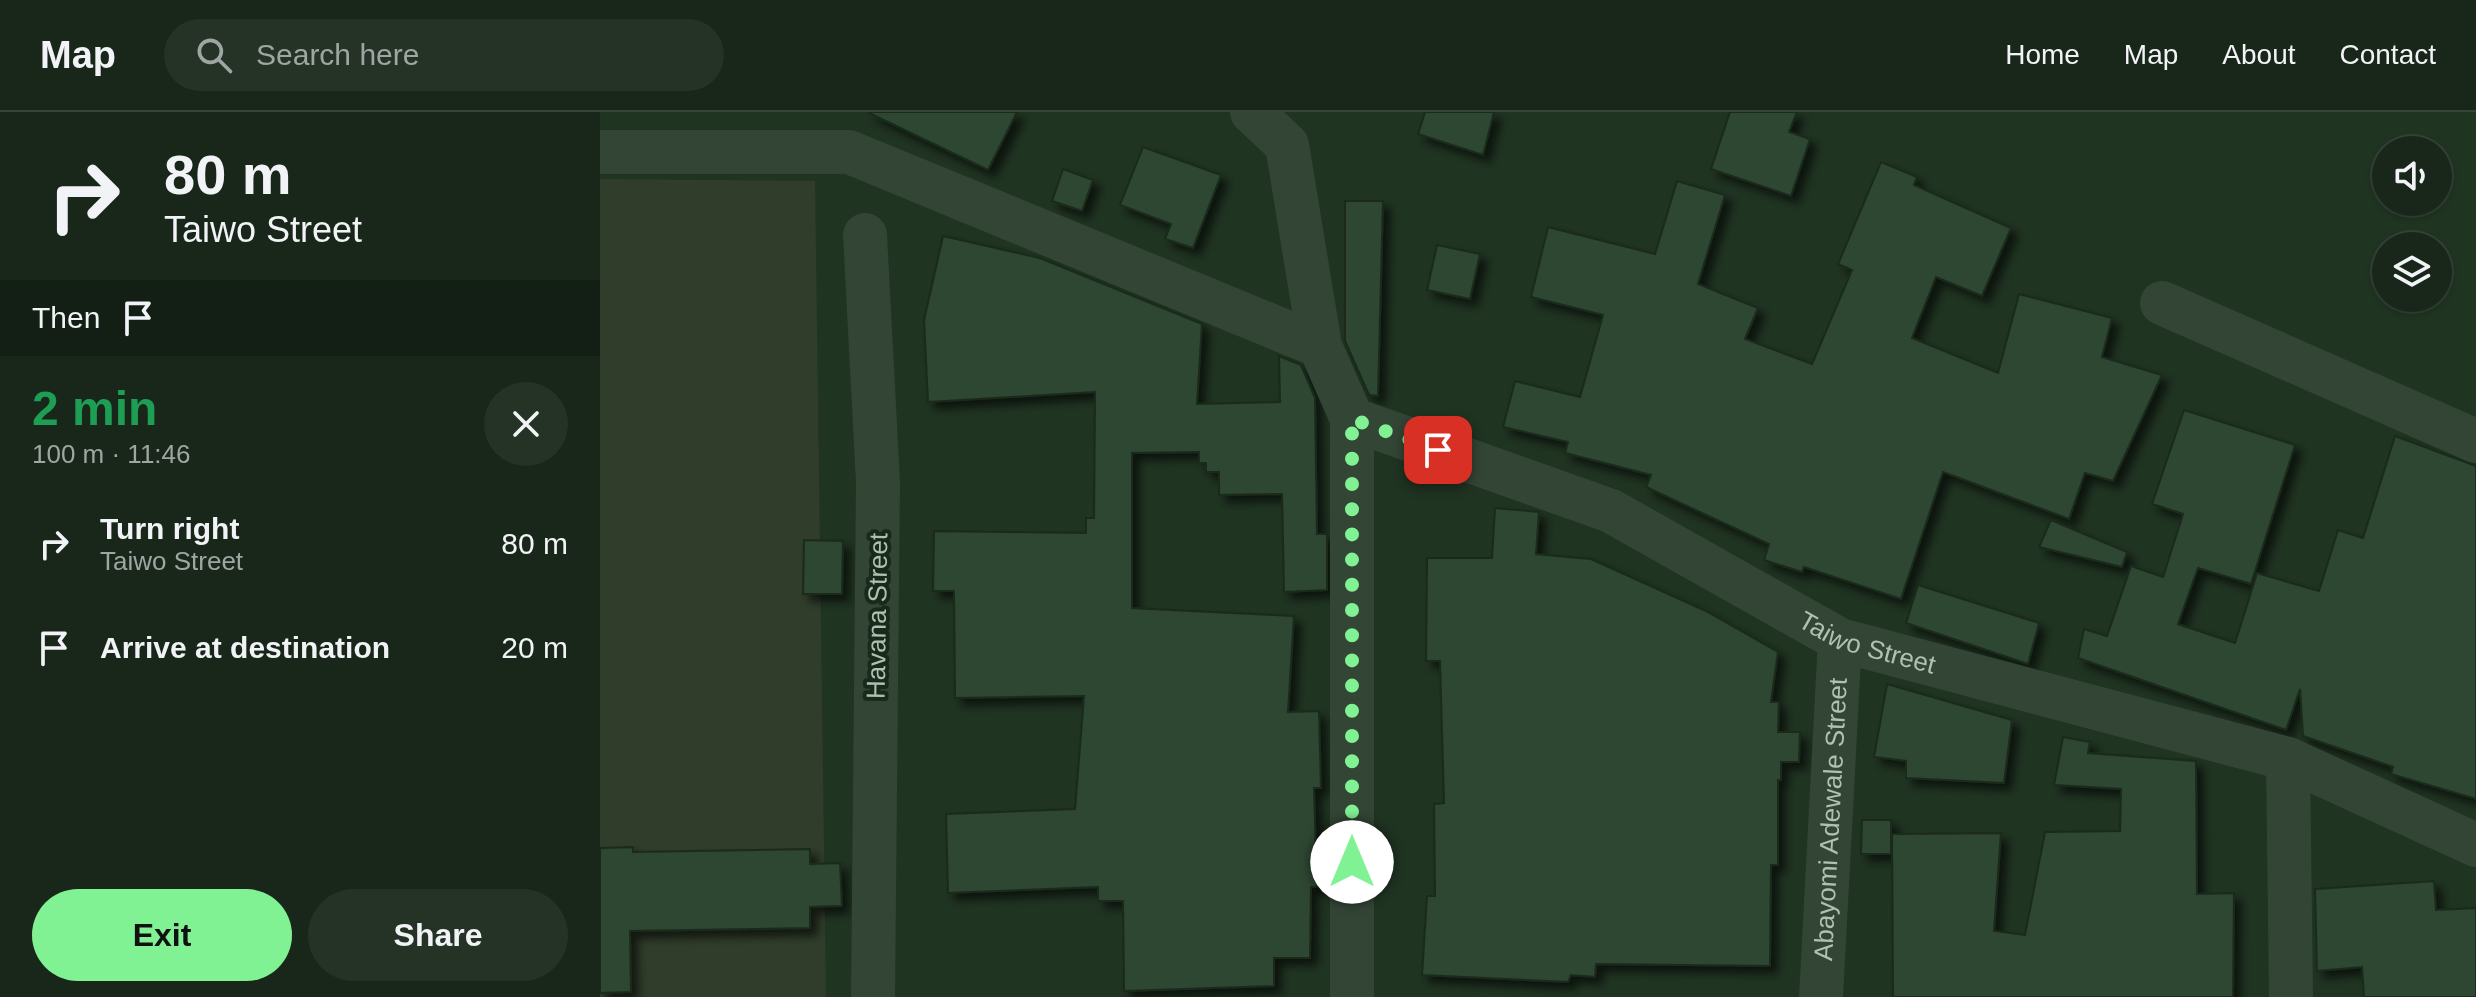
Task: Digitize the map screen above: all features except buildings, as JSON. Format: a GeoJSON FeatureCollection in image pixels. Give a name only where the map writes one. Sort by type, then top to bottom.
{"type":"FeatureCollection","features":[{"type":"Feature","properties":{"kind":"street"},"geometry":{"type":"LineString","coordinates":[[1252,112],[1261,117],[1287,145],[1320,346],[1352,419],[1352,997]]}},
{"type":"Feature","properties":{"kind":"street"},"geometry":{"type":"LineString","coordinates":[[600,152],[849,152],[1320,346]]}},
{"type":"Feature","properties":{"kind":"street","name":"Havana Street"},"geometry":{"type":"LineString","coordinates":[[865,235],[878,482],[873,997]]}},
{"type":"Feature","properties":{"kind":"street"},"geometry":{"type":"LineString","coordinates":[[2162,303],[2476,441]]}},
{"type":"Feature","properties":{"kind":"street","name":"Taiwo Street"},"geometry":{"type":"LineString","coordinates":[[1352,419],[1611,511],[1840,640],[2288,759],[2476,845]]}},
{"type":"Feature","properties":{"kind":"street","name":"Abayomi Adewale Street"},"geometry":{"type":"LineString","coordinates":[[1821,997],[1840,640]]}},
{"type":"Feature","properties":{"kind":"street"},"geometry":{"type":"LineString","coordinates":[[2288,759],[2291,997]]}},
{"type":"Feature","properties":{"kind":"green space"},"geometry":{"type":"Polygon","coordinates":[[[600,179],[815,181],[826,997],[600,997],[600,179]]]}},
{"type":"Feature","properties":{"kind":"route"},"geometry":{"type":"LineString","coordinates":[[1352,862],[1352,419],[1438,450]]}}]}
